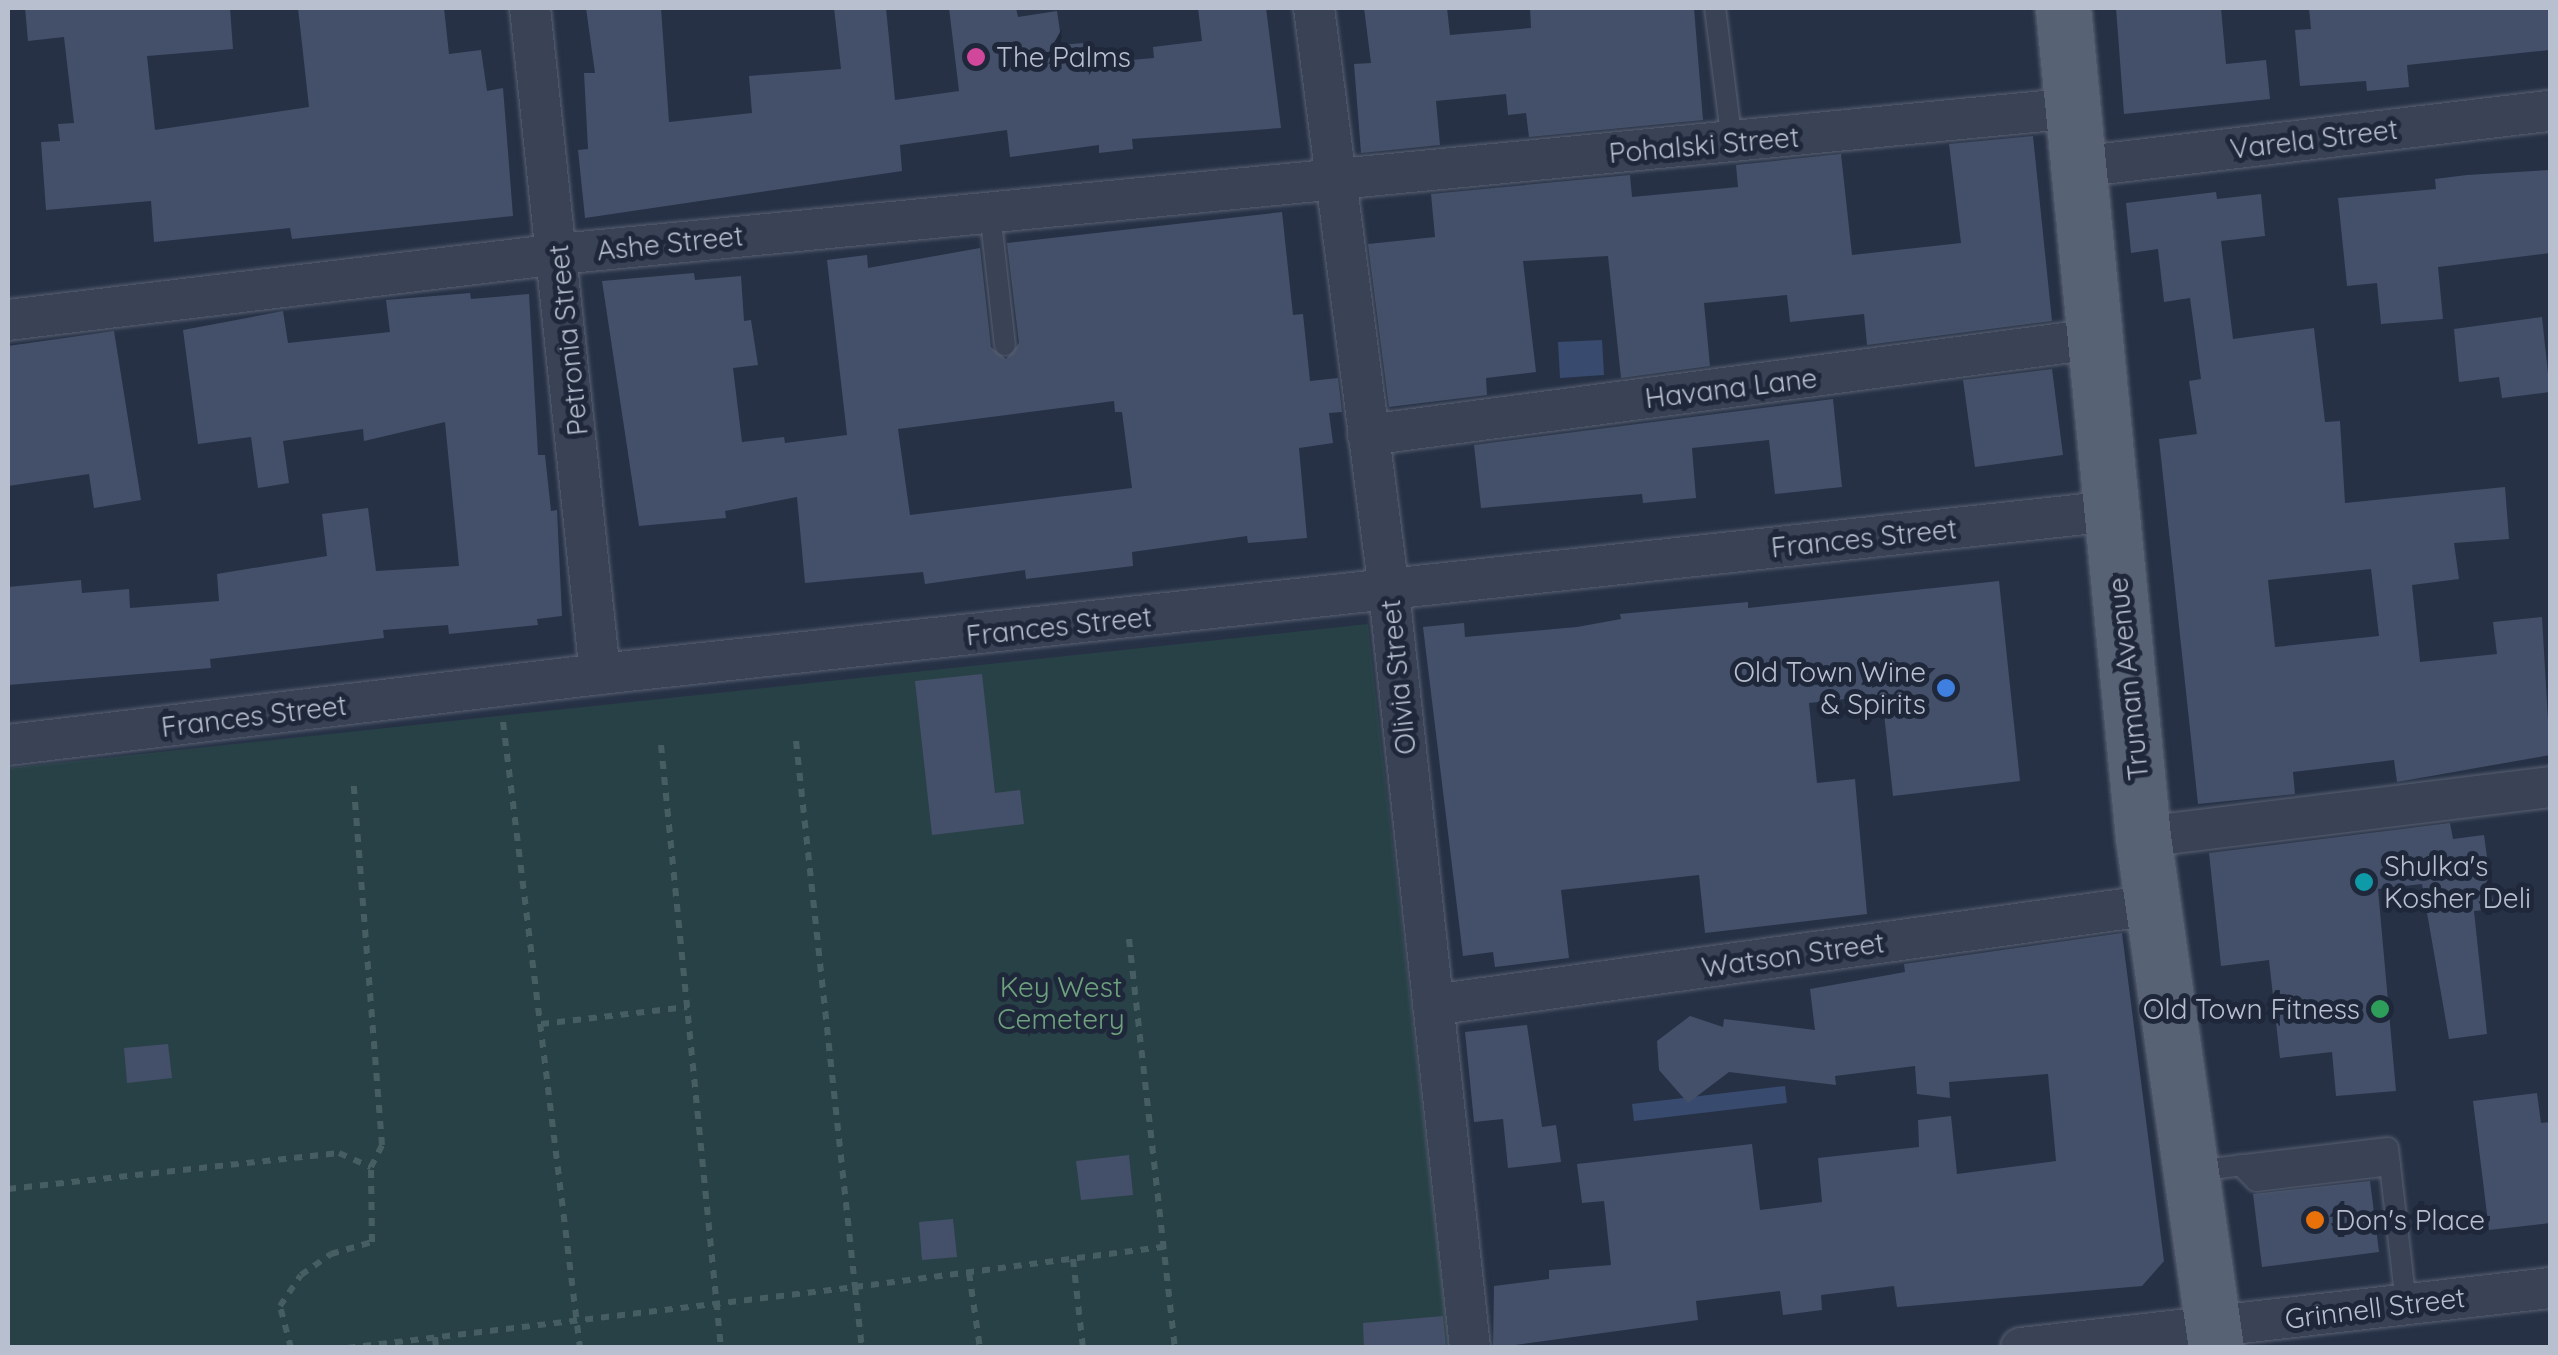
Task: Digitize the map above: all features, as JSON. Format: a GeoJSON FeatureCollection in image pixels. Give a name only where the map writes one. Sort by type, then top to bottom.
{"type":"FeatureCollection","features":[{"type":"Feature","properties":{"kind":"main road","name":"Truman Avenue"},"geometry":{"type":"LineString","coordinates":[[2063,8],[2143,837],[2153,904],[2216,1168],[2215,1337]]}},
{"type":"Feature","properties":{"kind":"street","name":"Petronia Street"},"geometry":{"type":"LineString","coordinates":[[530,8],[559,254],[600,674]]}},
{"type":"Feature","properties":{"kind":"street","name":"Olivia Street"},"geometry":{"type":"LineString","coordinates":[[1314,8],[1389,591],[1470,1348]]}},
{"type":"Feature","properties":{"kind":"street","name":"Pohalski Street"},"geometry":{"type":"LineString","coordinates":[[1333,179],[2075,108]]}},
{"type":"Feature","properties":{"kind":"street","name":"Varela Street"},"geometry":{"type":"LineString","coordinates":[[2078,167],[2550,111]]}},
{"type":"Feature","properties":{"kind":"street","name":"Ashe Street"},"geometry":{"type":"LineString","coordinates":[[8,320],[559,254],[1333,179]]}},
{"type":"Feature","properties":{"kind":"street","name":"Havana Lane"},"geometry":{"type":"LineString","coordinates":[[1368,435],[2094,338]]}},
{"type":"Feature","properties":{"kind":"street","name":"Frances Street"},"geometry":{"type":"LineString","coordinates":[[8,745],[600,674],[2112,512]]}},
{"type":"Feature","properties":{"kind":"street"},"geometry":{"type":"LineString","coordinates":[[2143,837],[2550,787]]}},
{"type":"Feature","properties":{"kind":"street","name":"Watson Street"},"geometry":{"type":"LineString","coordinates":[[1433,1006],[2153,904]]}},
{"type":"Feature","properties":{"kind":"street","name":"Grinnell Street"},"geometry":{"type":"LineString","coordinates":[[2021,1348],[2215,1337],[2406,1304],[2550,1288]]}},
{"type":"Feature","properties":{"kind":"lane"},"geometry":{"type":"LineString","coordinates":[[1715,8],[1732,143]]}},
{"type":"Feature","properties":{"kind":"lane"},"geometry":{"type":"LineString","coordinates":[[990,212],[1005,345]]}},
{"type":"Feature","properties":{"kind":"lane"},"geometry":{"type":"LineString","coordinates":[[2216,1168],[2388,1148],[2406,1304]]}},
{"type":"Feature","properties":{"kind":"path"},"geometry":{"type":"LineString","coordinates":[[498,686],[580,1348]]}},
{"type":"Feature","properties":{"kind":"path"},"geometry":{"type":"LineString","coordinates":[[796,741],[862,1348]]}},
{"type":"Feature","properties":{"kind":"path"},"geometry":{"type":"LineString","coordinates":[[661,746],[721,1348]]}},
{"type":"Feature","properties":{"kind":"path"},"geometry":{"type":"LineString","coordinates":[[291,1348],[280,1306],[301,1275],[331,1254],[372,1242],[371,1166],[382,1144],[353,778]]}},
{"type":"Feature","properties":{"kind":"path"},"geometry":{"type":"LineString","coordinates":[[1129,939],[1176,1348]]}},
{"type":"Feature","properties":{"kind":"path"},"geometry":{"type":"LineString","coordinates":[[541,1024],[687,1007]]}},
{"type":"Feature","properties":{"kind":"path"},"geometry":{"type":"LineString","coordinates":[[8,1189],[338,1153],[371,1166]]}},
{"type":"Feature","properties":{"kind":"path"},"geometry":{"type":"LineString","coordinates":[[347,1348],[1164,1248]]}},
{"type":"Feature","properties":{"kind":"path"},"geometry":{"type":"LineString","coordinates":[[1073,1259],[1083,1348]]}},
{"type":"Feature","properties":{"kind":"path"},"geometry":{"type":"LineString","coordinates":[[970,1272],[980,1348]]}},
{"type":"Feature","properties":{"kind":"path"},"geometry":{"type":"LineString","coordinates":[[435,1337],[436,1348]]}},
{"type":"Feature","properties":{"kind":"green space","name":"Key West Cemetery"},"geometry":{"type":"Polygon","coordinates":[[[1368,624],[1449,1347],[8,1347],[8,768],[1368,624]]]}},
{"type":"Feature","properties":{"kind":"water"},"geometry":{"type":"Polygon","coordinates":[[[1602,340],[1604,375],[1560,378],[1558,342],[1602,340]]]}},
{"type":"Feature","properties":{"kind":"water"},"geometry":{"type":"Polygon","coordinates":[[[1785,1086],[1787,1103],[1634,1121],[1632,1104],[1785,1086]]]}},
{"type":"Feature","properties":{"kind":"building"},"geometry":{"type":"Polygon","coordinates":[[[25,8],[230,8],[233,49],[147,56],[155,130],[309,107],[298,8],[444,8],[449,54],[481,50],[487,91],[503,88],[513,216],[292,239],[290,228],[154,242],[151,201],[46,210],[41,142],[60,141],[58,124],[74,123],[64,37],[28,41],[25,8]]]}},
{"type":"Feature","properties":{"kind":"building"},"geometry":{"type":"Polygon","coordinates":[[[586,8],[661,8],[669,122],[752,113],[749,76],[841,69],[834,8],[886,8],[895,100],[959,91],[949,8],[1016,8],[1018,17],[1057,11],[1062,45],[1083,43],[1084,64],[1154,58],[1153,47],[1202,41],[1198,8],[1266,8],[1281,128],[1132,139],[1133,149],[1099,153],[1099,145],[1010,157],[1007,130],[900,145],[902,171],[585,218],[578,150],[588,149],[584,73],[595,73],[586,8]]]}},
{"type":"Feature","properties":{"kind":"building"},"geometry":{"type":"Polygon","coordinates":[[[1364,8],[1447,8],[1450,35],[1531,28],[1530,8],[1694,8],[1703,120],[1529,137],[1526,113],[1508,115],[1506,94],[1436,101],[1440,145],[1361,153],[1354,64],[1371,63],[1364,8]]]}},
{"type":"Feature","properties":{"kind":"building"},"geometry":{"type":"Polygon","coordinates":[[[2116,8],[2221,8],[2226,64],[2266,60],[2270,99],[2124,114],[2116,8]]]}},
{"type":"Feature","properties":{"kind":"building"},"geometry":{"type":"Polygon","coordinates":[[[2309,8],[2550,8],[2550,50],[2407,65],[2409,87],[2367,91],[2366,81],[2300,86],[2295,30],[2311,29],[2309,8]]]}},
{"type":"Feature","properties":{"kind":"building"},"geometry":{"type":"Polygon","coordinates":[[[2033,136],[2052,321],[1867,345],[1864,314],[1790,322],[1787,295],[1704,303],[1710,366],[1621,378],[1608,256],[1523,261],[1536,372],[1486,378],[1487,395],[1389,407],[1368,244],[1435,237],[1431,194],[1630,175],[1632,197],[1738,187],[1736,165],[1841,154],[1852,255],[1961,243],[1949,144],[2033,136]]]}},
{"type":"Feature","properties":{"kind":"building"},"geometry":{"type":"Polygon","coordinates":[[[2550,170],[2550,253],[2438,267],[2443,319],[2381,324],[2377,283],[2347,286],[2338,198],[2436,189],[2435,179],[2550,170]]]}},
{"type":"Feature","properties":{"kind":"building"},"geometry":{"type":"Polygon","coordinates":[[[2216,192],[2217,199],[2261,194],[2265,236],[2221,241],[2233,339],[2314,328],[2325,422],[2340,421],[2345,503],[2505,487],[2509,539],[2454,543],[2459,579],[2412,585],[2420,662],[2497,654],[2493,622],[2542,617],[2550,755],[2397,782],[2394,760],[2293,772],[2295,794],[2198,804],[2159,439],[2197,434],[2189,381],[2201,379],[2190,298],[2164,302],[2158,249],[2131,253],[2126,203],[2216,192]],[[2371,569],[2268,580],[2275,647],[2379,636],[2371,569]]]}},
{"type":"Feature","properties":{"kind":"building"},"geometry":{"type":"Polygon","coordinates":[[[1282,212],[1293,315],[1303,314],[1310,381],[1338,378],[1342,412],[1329,413],[1333,443],[1299,448],[1307,538],[1248,543],[1247,536],[1132,552],[1133,566],[1026,579],[1025,570],[925,584],[923,572],[805,583],[797,497],[725,511],[726,518],[639,526],[602,281],[694,273],[695,280],[741,276],[744,321],[751,320],[758,365],[733,368],[742,442],[784,437],[785,443],[847,435],[827,260],[867,255],[868,268],[980,248],[991,347],[1006,359],[1019,343],[1007,243],[1282,212]],[[1114,401],[898,429],[910,515],[1132,488],[1122,412],[1115,412],[1114,401]]]}},
{"type":"Feature","properties":{"kind":"building"},"geometry":{"type":"Polygon","coordinates":[[[470,293],[471,299],[529,294],[538,455],[545,455],[551,511],[557,510],[562,616],[537,619],[538,625],[449,634],[448,625],[383,630],[384,638],[210,659],[211,668],[8,685],[8,587],[81,580],[82,593],[129,589],[130,608],[219,601],[217,574],[327,556],[322,514],[368,508],[376,571],[459,566],[445,422],[364,441],[363,429],[283,441],[289,483],[258,488],[251,437],[198,444],[183,330],[283,311],[288,343],[390,332],[386,300],[470,293]]]}},
{"type":"Feature","properties":{"kind":"building"},"geometry":{"type":"Polygon","coordinates":[[[2542,317],[2550,392],[2502,398],[2499,377],[2459,382],[2454,329],[2542,317]]]}},
{"type":"Feature","properties":{"kind":"building"},"geometry":{"type":"Polygon","coordinates":[[[114,331],[141,500],[94,508],[89,474],[8,486],[8,346],[114,331]]]}},
{"type":"Feature","properties":{"kind":"building"},"geometry":{"type":"Polygon","coordinates":[[[2052,369],[2063,455],[1975,467],[1963,380],[2052,369]]]}},
{"type":"Feature","properties":{"kind":"building"},"geometry":{"type":"Polygon","coordinates":[[[1833,399],[1842,487],[1775,494],[1769,440],[1692,448],[1696,498],[1643,503],[1642,494],[1481,508],[1474,445],[1833,399]]]}},
{"type":"Feature","properties":{"kind":"building"},"geometry":{"type":"Polygon","coordinates":[[[1999,581],[2020,781],[1893,796],[1882,695],[1809,703],[1817,783],[1855,779],[1867,914],[1705,933],[1699,875],[1561,890],[1569,958],[1495,967],[1493,952],[1463,956],[1423,627],[1464,623],[1465,637],[1577,627],[1621,619],[1620,614],[1748,602],[1748,608],[1999,581]]]}},
{"type":"Feature","properties":{"kind":"building"},"geometry":{"type":"Polygon","coordinates":[[[982,674],[995,793],[1020,790],[1024,824],[932,835],[915,681],[982,674]]]}},
{"type":"Feature","properties":{"kind":"building"},"geometry":{"type":"Polygon","coordinates":[[[2450,823],[2453,839],[2484,835],[2494,909],[2474,911],[2487,1034],[2449,1039],[2422,884],[2378,889],[2396,1091],[2336,1096],[2332,1052],[2280,1058],[2269,960],[2221,966],[2209,853],[2450,823]]]}},
{"type":"Feature","properties":{"kind":"building"},"geometry":{"type":"Polygon","coordinates":[[[2122,933],[2164,1261],[2142,1286],[1897,1307],[1894,1286],[1821,1295],[1822,1310],[1783,1315],[1780,1291],[1696,1301],[1698,1320],[1493,1348],[1494,1286],[1549,1279],[1549,1270],[1611,1265],[1604,1201],[1582,1203],[1577,1164],[1752,1144],[1760,1210],[1822,1202],[1818,1158],[1919,1147],[1918,1120],[1951,1116],[1957,1174],[2056,1161],[2048,1074],[1949,1082],[1950,1098],[1917,1094],[1915,1066],[1835,1076],[1836,1085],[1729,1072],[1688,1103],[1659,1070],[1657,1041],[1690,1016],[1723,1027],[1724,1019],[1815,1030],[1810,989],[1905,972],[1904,964],[2122,933]]]}},
{"type":"Feature","properties":{"kind":"building"},"geometry":{"type":"Polygon","coordinates":[[[1527,1025],[1542,1127],[1556,1125],[1561,1162],[1508,1168],[1503,1119],[1474,1122],[1465,1032],[1527,1025]]]}},
{"type":"Feature","properties":{"kind":"building"},"geometry":{"type":"Polygon","coordinates":[[[168,1044],[172,1078],[127,1083],[124,1048],[168,1044]]]}},
{"type":"Feature","properties":{"kind":"building"},"geometry":{"type":"Polygon","coordinates":[[[2537,1093],[2541,1123],[2550,1122],[2550,1223],[2489,1230],[2473,1101],[2537,1093]]]}},
{"type":"Feature","properties":{"kind":"building"},"geometry":{"type":"Polygon","coordinates":[[[1129,1155],[1133,1195],[1081,1200],[1076,1161],[1129,1155]]]}},
{"type":"Feature","properties":{"kind":"building","name":"Don's Place"},"geometry":{"type":"Polygon","coordinates":[[[2370,1181],[2379,1252],[2262,1267],[2253,1194],[2370,1181]]]}},
{"type":"Feature","properties":{"kind":"building"},"geometry":{"type":"Polygon","coordinates":[[[953,1219],[957,1257],[922,1260],[919,1222],[953,1219]]]}},
{"type":"Feature","properties":{"kind":"building"},"geometry":{"type":"Polygon","coordinates":[[[1443,1316],[1446,1348],[1364,1348],[1363,1323],[1443,1316]]]}},
{"type":"Feature","properties":{"kind":"place","name":"The Palms"},"geometry":{"type":"Point","coordinates":[976,57]}},
{"type":"Feature","properties":{"kind":"place","name":"Old Town Wine & Spirits"},"geometry":{"type":"Point","coordinates":[1946,688]}},
{"type":"Feature","properties":{"kind":"place","name":"Shulka's Kosher Deli"},"geometry":{"type":"Point","coordinates":[2364,882]}},
{"type":"Feature","properties":{"kind":"place","name":"Old Town Fitness"},"geometry":{"type":"Point","coordinates":[2380,1009]}},
{"type":"Feature","properties":{"kind":"place","name":"Don's Place"},"geometry":{"type":"Point","coordinates":[2315,1220]}}]}
